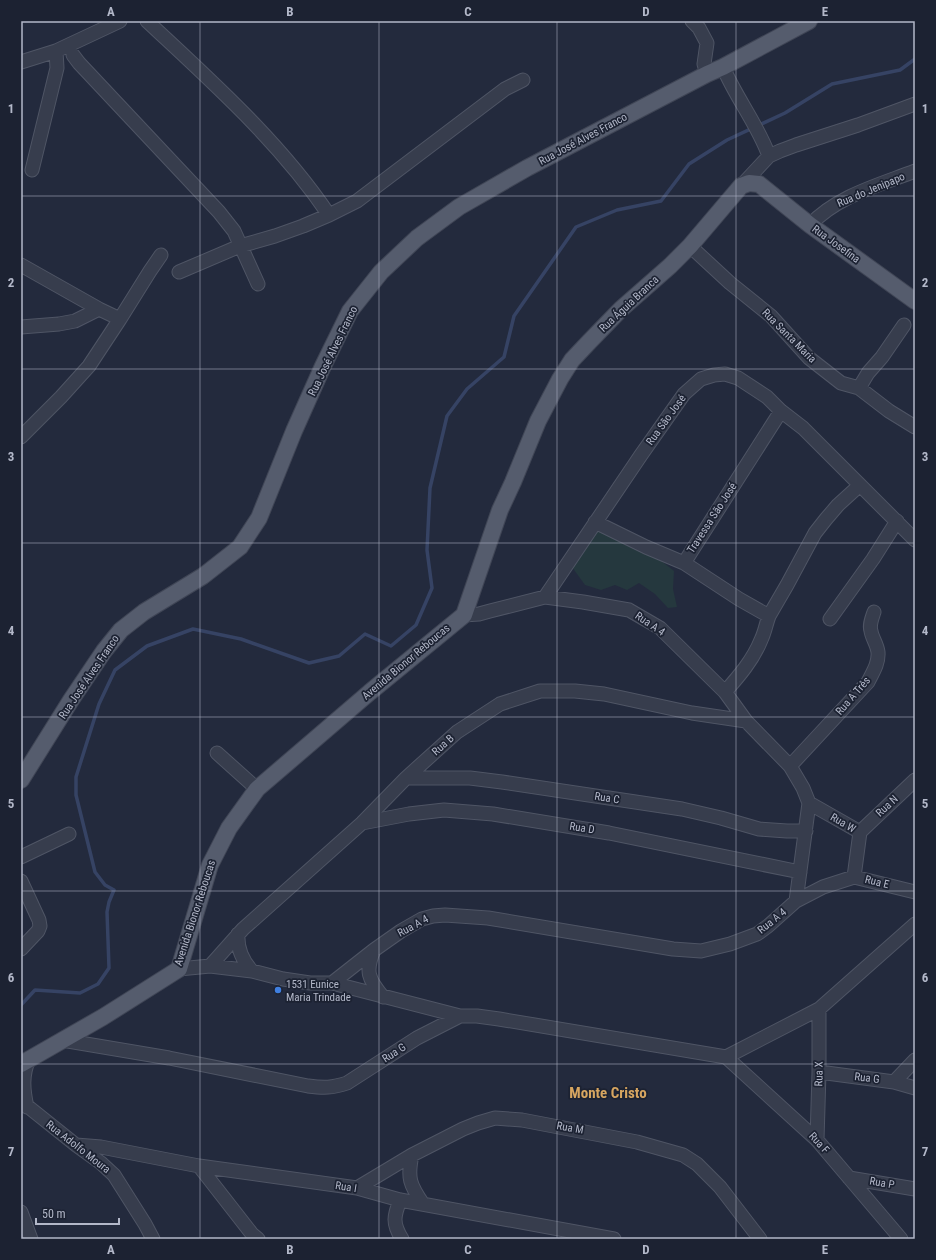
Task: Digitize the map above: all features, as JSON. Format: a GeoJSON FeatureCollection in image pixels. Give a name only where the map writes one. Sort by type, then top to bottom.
{"type":"FeatureCollection","features":[{"type":"Feature","properties":{"kind":"main road","name":"Rua José Alves Franco"},"geometry":{"type":"LineString","coordinates":[[21,780],[71,700],[104,651],[121,630],[144,612],[203,576],[240,547],[259,518],[323,366],[350,311],[380,272],[417,238],[459,207],[527,168],[707,74],[724,67],[809,21]]}},
{"type":"Feature","properties":{"kind":"main road","name":"Rua Josefina"},"geometry":{"type":"LineString","coordinates":[[741,186],[749,183],[759,184],[810,226],[915,301]]}},
{"type":"Feature","properties":{"kind":"main road","name":"Rua Águia Branca"},"geometry":{"type":"LineString","coordinates":[[464,615],[500,510],[538,421],[560,379],[572,360],[621,309],[670,266],[690,246],[741,186]]}},
{"type":"Feature","properties":{"kind":"main road","name":"Avenida Bionor Reboucas"},"geometry":{"type":"LineString","coordinates":[[25,1061],[103,1017],[179,969],[210,865],[229,828],[257,789],[370,692],[464,615]]}},
{"type":"Feature","properties":{"kind":"street"},"geometry":{"type":"LineString","coordinates":[[21,62],[56,51],[120,21]]}},
{"type":"Feature","properties":{"kind":"street"},"geometry":{"type":"LineString","coordinates":[[147,21],[239,108],[291,164],[312,190],[329,215]]}},
{"type":"Feature","properties":{"kind":"street"},"geometry":{"type":"LineString","coordinates":[[692,21],[699,28],[707,43],[704,64],[707,74]]}},
{"type":"Feature","properties":{"kind":"street"},"geometry":{"type":"LineString","coordinates":[[32,170],[57,68],[56,51]]}},
{"type":"Feature","properties":{"kind":"street"},"geometry":{"type":"LineString","coordinates":[[73,56],[219,212],[234,232],[258,284]]}},
{"type":"Feature","properties":{"kind":"street"},"geometry":{"type":"LineString","coordinates":[[724,67],[737,94],[756,126],[769,156]]}},
{"type":"Feature","properties":{"kind":"street"},"geometry":{"type":"LineString","coordinates":[[179,272],[240,246],[275,236],[329,215],[357,201],[505,89],[523,80]]}},
{"type":"Feature","properties":{"kind":"street","name":"Rua Águia Branca"},"geometry":{"type":"LineString","coordinates":[[741,186],[769,156],[796,145],[858,125],[915,104]]}},
{"type":"Feature","properties":{"kind":"street","name":"Rua do Jenipapo"},"geometry":{"type":"LineString","coordinates":[[810,226],[818,216],[859,192],[915,171]]}},
{"type":"Feature","properties":{"kind":"street","name":"Rua Santa Maria"},"geometry":{"type":"LineString","coordinates":[[690,246],[771,316],[809,358],[841,382],[859,388],[889,411],[915,427]]}},
{"type":"Feature","properties":{"kind":"street"},"geometry":{"type":"LineString","coordinates":[[21,437],[61,397],[89,366],[161,255]]}},
{"type":"Feature","properties":{"kind":"street"},"geometry":{"type":"LineString","coordinates":[[21,265],[120,319]]}},
{"type":"Feature","properties":{"kind":"street"},"geometry":{"type":"LineString","coordinates":[[21,327],[59,324],[75,321],[100,309]]}},
{"type":"Feature","properties":{"kind":"street"},"geometry":{"type":"LineString","coordinates":[[859,388],[868,373],[882,358],[904,325]]}},
{"type":"Feature","properties":{"kind":"street","name":"Rua São José"},"geometry":{"type":"LineString","coordinates":[[545,597],[684,394],[701,379],[714,375],[725,374],[738,378],[767,397],[781,411],[803,428],[915,540]]}},
{"type":"Feature","properties":{"kind":"street","name":"Travessa São José"},"geometry":{"type":"LineString","coordinates":[[595,522],[684,563],[781,411]]}},
{"type":"Feature","properties":{"kind":"street"},"geometry":{"type":"LineString","coordinates":[[725,692],[742,673],[754,654],[762,639],[769,616],[816,533],[838,505],[860,485]]}},
{"type":"Feature","properties":{"kind":"street"},"geometry":{"type":"LineString","coordinates":[[830,619],[873,559],[897,521]]}},
{"type":"Feature","properties":{"kind":"street"},"geometry":{"type":"LineString","coordinates":[[684,563],[739,599],[769,616]]}},
{"type":"Feature","properties":{"kind":"street"},"geometry":{"type":"LineString","coordinates":[[464,615],[479,614],[545,597]]}},
{"type":"Feature","properties":{"kind":"street","name":"Rua A 4"},"geometry":{"type":"LineString","coordinates":[[326,983],[401,931],[422,919],[433,916],[445,915],[488,918],[673,950],[701,951],[730,944],[757,934],[796,901],[809,804],[803,788],[790,766],[746,721],[725,692],[660,628],[629,610],[545,597]]}},
{"type":"Feature","properties":{"kind":"street","name":"Rua A Três"},"geometry":{"type":"LineString","coordinates":[[790,766],[868,682],[878,659],[877,647],[870,631],[870,624],[874,612]]}},
{"type":"Feature","properties":{"kind":"street","name":"Rua B"},"geometry":{"type":"LineString","coordinates":[[210,966],[238,934],[362,823],[406,778],[457,732],[476,718],[500,704],[540,691],[575,691],[604,694],[692,713],[746,721]]}},
{"type":"Feature","properties":{"kind":"street"},"geometry":{"type":"LineString","coordinates":[[217,753],[257,789]]}},
{"type":"Feature","properties":{"kind":"street","name":"Rua C"},"geometry":{"type":"LineString","coordinates":[[406,778],[470,778],[502,782],[682,809],[759,829],[806,831]]}},
{"type":"Feature","properties":{"kind":"street","name":"Rua N"},"geometry":{"type":"LineString","coordinates":[[860,832],[915,780]]}},
{"type":"Feature","properties":{"kind":"street","name":"Rua W"},"geometry":{"type":"LineString","coordinates":[[809,804],[860,832],[854,876]]}},
{"type":"Feature","properties":{"kind":"street","name":"Rua D"},"geometry":{"type":"LineString","coordinates":[[362,823],[409,814],[444,810],[493,814],[609,833],[800,872]]}},
{"type":"Feature","properties":{"kind":"street"},"geometry":{"type":"LineString","coordinates":[[21,857],[68,834]]}},
{"type":"Feature","properties":{"kind":"street","name":"Rua E"},"geometry":{"type":"LineString","coordinates":[[796,901],[823,887],[854,876],[915,892]]}},
{"type":"Feature","properties":{"kind":"street"},"geometry":{"type":"LineString","coordinates":[[21,881],[39,920],[40,926],[38,931],[21,949]]}},
{"type":"Feature","properties":{"kind":"street"},"geometry":{"type":"LineString","coordinates":[[726,1057],[819,1009],[915,924]]}},
{"type":"Feature","properties":{"kind":"street"},"geometry":{"type":"LineString","coordinates":[[238,934],[240,953],[245,963],[252,971]]}},
{"type":"Feature","properties":{"kind":"street"},"geometry":{"type":"LineString","coordinates":[[374,950],[369,964],[370,976],[375,987],[383,997]]}},
{"type":"Feature","properties":{"kind":"street"},"geometry":{"type":"LineString","coordinates":[[179,969],[210,966],[252,971],[283,979],[310,983],[326,983],[460,1016]]}},
{"type":"Feature","properties":{"kind":"street","name":"Rua X"},"geometry":{"type":"LineString","coordinates":[[817,1140],[819,1009]]}},
{"type":"Feature","properties":{"kind":"street","name":"Rua G"},"geometry":{"type":"LineString","coordinates":[[62,1040],[169,1058],[324,1088],[336,1087],[347,1083],[417,1038],[460,1016],[477,1016],[499,1019],[726,1057]]}},
{"type":"Feature","properties":{"kind":"street","name":"Rua F"},"geometry":{"type":"LineString","coordinates":[[726,1057],[817,1140],[901,1239]]}},
{"type":"Feature","properties":{"kind":"street"},"geometry":{"type":"LineString","coordinates":[[894,1082],[915,1060]]}},
{"type":"Feature","properties":{"kind":"street"},"geometry":{"type":"LineString","coordinates":[[24,1104],[23,1079],[25,1061]]}},
{"type":"Feature","properties":{"kind":"street","name":"Rua G"},"geometry":{"type":"LineString","coordinates":[[819,1072],[894,1082],[915,1088]]}},
{"type":"Feature","properties":{"kind":"street","name":"Rua Adolfo Moura"},"geometry":{"type":"LineString","coordinates":[[24,1104],[101,1163],[114,1175],[153,1239]]}},
{"type":"Feature","properties":{"kind":"street","name":"Rua M"},"geometry":{"type":"LineString","coordinates":[[357,1188],[412,1155],[463,1129],[495,1118],[522,1120],[637,1142],[683,1155],[697,1164],[720,1188],[760,1239]]}},
{"type":"Feature","properties":{"kind":"street","name":"Rua I"},"geometry":{"type":"LineString","coordinates":[[76,1145],[101,1147],[199,1166],[357,1188],[400,1200],[614,1239]]}},
{"type":"Feature","properties":{"kind":"street"},"geometry":{"type":"LineString","coordinates":[[412,1155],[409,1168],[410,1180],[413,1189],[423,1204]]}},
{"type":"Feature","properties":{"kind":"street"},"geometry":{"type":"LineString","coordinates":[[199,1166],[252,1237]]}},
{"type":"Feature","properties":{"kind":"street","name":"Rua P"},"geometry":{"type":"LineString","coordinates":[[849,1178],[915,1189]]}},
{"type":"Feature","properties":{"kind":"street"},"geometry":{"type":"LineString","coordinates":[[400,1200],[394,1222],[402,1239]]}},
{"type":"Feature","properties":{"kind":"street"},"geometry":{"type":"LineString","coordinates":[[21,1212],[32,1239]]}},
{"type":"Feature","properties":{"kind":"shaded area"},"geometry":{"type":"Polygon","coordinates":[[[599,529],[654,555],[674,571],[673,589],[677,607],[668,608],[655,594],[639,583],[627,590],[615,585],[601,590],[585,585],[572,567],[599,529]]]}},
{"type":"Feature","properties":{"kind":"waterway"},"geometry":{"type":"LineString","coordinates":[[21,1005],[35,990],[80,993],[98,984],[109,968],[107,912],[114,890],[105,885],[95,872],[76,795],[76,777],[99,704],[115,670],[147,646],[193,629],[241,639],[309,663],[339,656],[365,634],[391,646],[416,625],[432,588],[427,550],[430,488],[447,416],[467,389],[504,357],[514,316],[576,227],[617,210],[661,201],[689,164],[727,140],[785,113],[832,84],[900,70],[915,59]]}},
{"type":"Feature","properties":{"kind":"place","name":"1531 Eunice Maria Trindade"},"geometry":{"type":"Point","coordinates":[278,990]}},
{"type":"Feature","properties":{"kind":"district","name":"Monte Cristo"},"geometry":{"type":"Point","coordinates":[608,1093]}}]}
